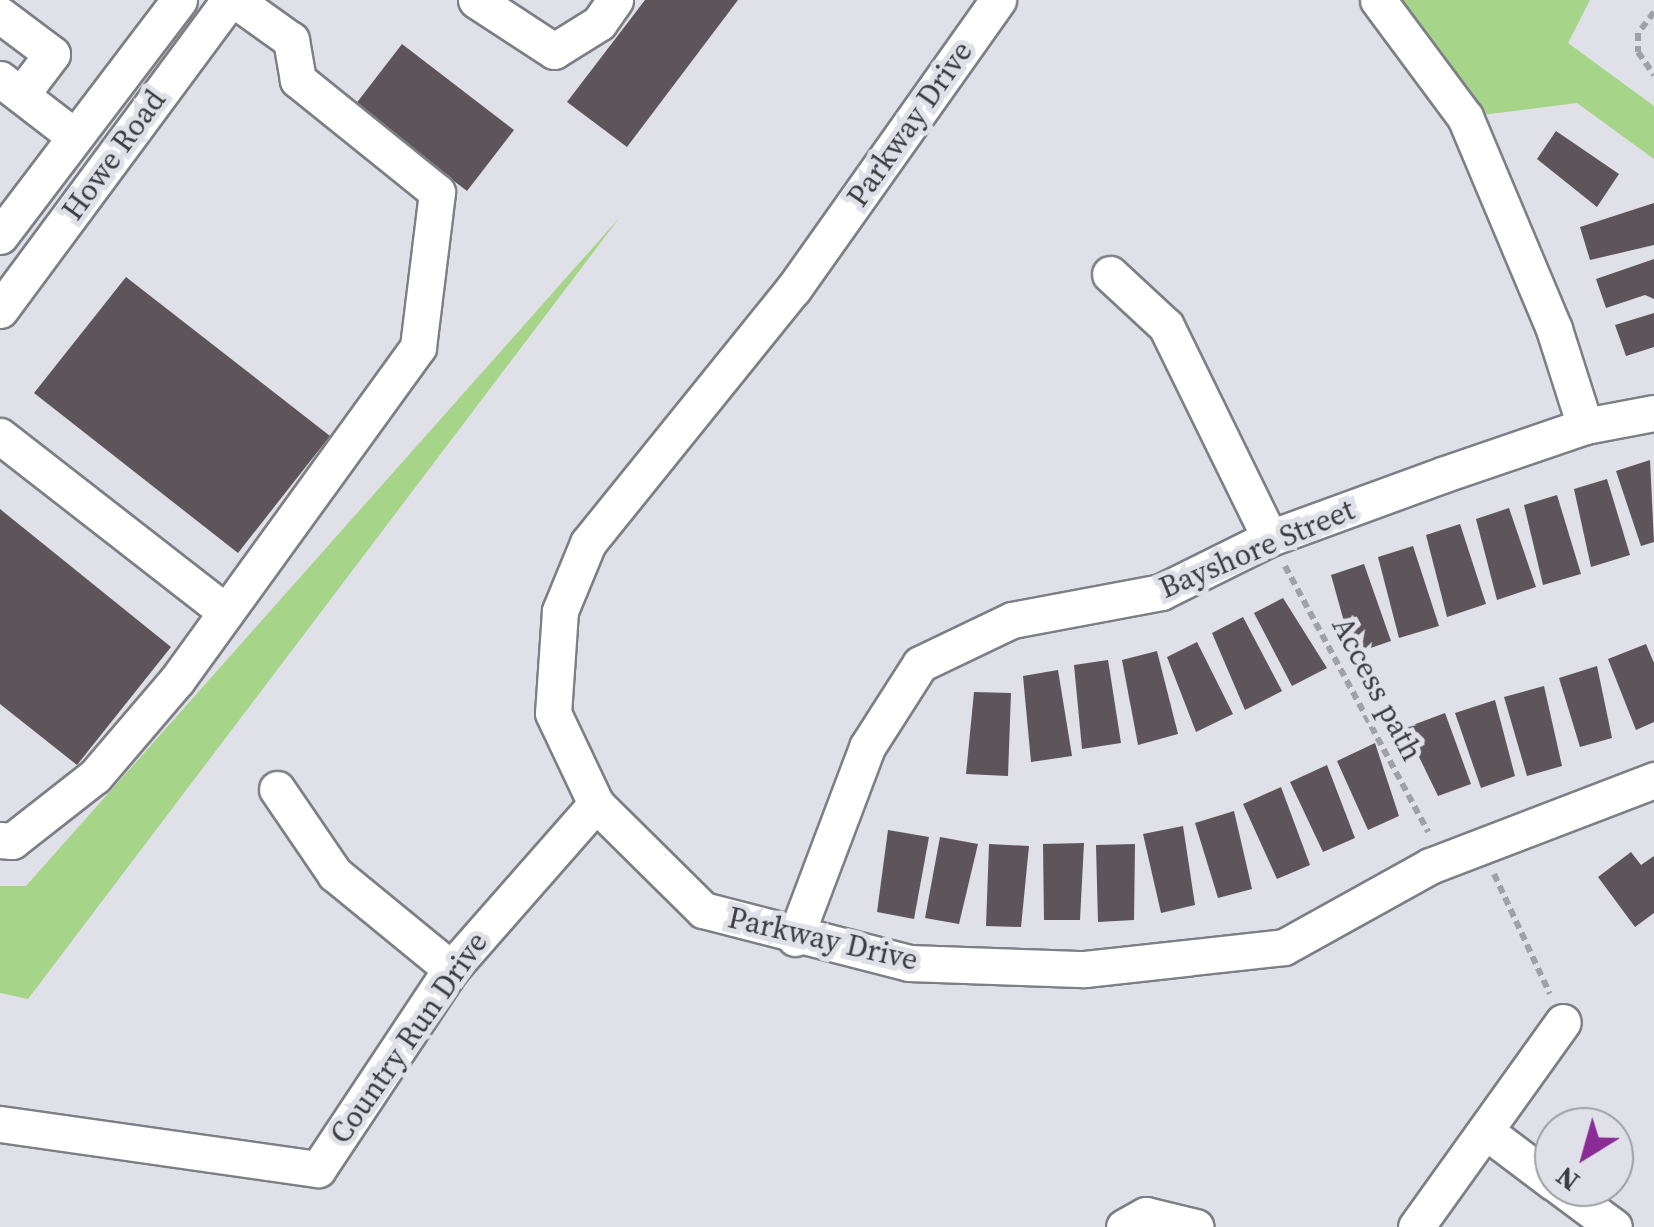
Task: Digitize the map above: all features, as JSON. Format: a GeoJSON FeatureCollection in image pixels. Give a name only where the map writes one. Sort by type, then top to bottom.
{"type":"FeatureCollection","features":[{"type":"Feature","properties":{"kind":"street","name":"Howe Road"},"geometry":{"type":"LineString","coordinates":[[0,236],[179,0]]}},
{"type":"Feature","properties":{"kind":"street","name":"Howe Road"},"geometry":{"type":"LineString","coordinates":[[0,310],[232,0]]}},
{"type":"Feature","properties":{"kind":"street"},"geometry":{"type":"LineString","coordinates":[[0,840],[12,842],[95,776],[226,612],[418,347],[436,192],[298,80],[291,40],[232,0]]}},
{"type":"Feature","properties":{"kind":"street"},"geometry":{"type":"LineString","coordinates":[[476,0],[554,51],[598,23],[615,0]]}},
{"type":"Feature","properties":{"kind":"street","name":"Parkway Drive"},"geometry":{"type":"LineString","coordinates":[[998,0],[793,288],[588,542],[560,611],[552,712],[596,804],[703,910],[795,938],[908,963],[998,971],[1085,970],[1284,947],[1444,861],[1654,780]]}},
{"type":"Feature","properties":{"kind":"street"},"geometry":{"type":"LineString","coordinates":[[1378,0],[1465,117],[1554,328],[1585,426]]}},
{"type":"Feature","properties":{"kind":"street"},"geometry":{"type":"LineString","coordinates":[[0,15],[52,54],[10,87],[74,136]]}},
{"type":"Feature","properties":{"kind":"street"},"geometry":{"type":"LineString","coordinates":[[1110,274],[1166,326],[1270,538]]}},
{"type":"Feature","properties":{"kind":"street","name":"Bayshore Street"},"geometry":{"type":"LineString","coordinates":[[795,938],[868,747],[920,664],[1012,620],[1161,592],[1270,538],[1585,426],[1654,413]]}},
{"type":"Feature","properties":{"kind":"street"},"geometry":{"type":"LineString","coordinates":[[0,436],[226,612]]}},
{"type":"Feature","properties":{"kind":"street"},"geometry":{"type":"LineString","coordinates":[[277,790],[336,874],[451,969]]}},
{"type":"Feature","properties":{"kind":"street","name":"Country Run Drive"},"geometry":{"type":"LineString","coordinates":[[0,1124],[318,1168],[451,969],[596,804]]}},
{"type":"Feature","properties":{"kind":"street"},"geometry":{"type":"LineString","coordinates":[[1416,1227],[1488,1134],[1563,1022]]}},
{"type":"Feature","properties":{"kind":"street"},"geometry":{"type":"LineString","coordinates":[[1488,1134],[1534,1168]]}},
{"type":"Feature","properties":{"kind":"street"},"geometry":{"type":"LineString","coordinates":[[1587,1207],[1614,1227]]}},
{"type":"Feature","properties":{"kind":"street"},"geometry":{"type":"LineString","coordinates":[[1124,1227],[1146,1215],[1196,1227]]}},
{"type":"Feature","properties":{"kind":"path"},"geometry":{"type":"LineString","coordinates":[[1654,12],[1638,33],[1638,52],[1654,75]]}},
{"type":"Feature","properties":{"kind":"path","name":"Access path"},"geometry":{"type":"LineString","coordinates":[[1270,538],[1444,861]]}},
{"type":"Feature","properties":{"kind":"path"},"geometry":{"type":"LineString","coordinates":[[1481,847],[1563,1022]]}},
{"type":"Feature","properties":{"kind":"green space"},"geometry":{"type":"Polygon","coordinates":[[[1378,0],[1590,0],[1568,43],[1654,106],[1654,159],[1577,103],[1465,117],[1378,0]]]}},
{"type":"Feature","properties":{"kind":"green space"},"geometry":{"type":"Polygon","coordinates":[[[620,217],[28,999],[0,993],[0,886],[26,886],[620,217]]]}},
{"type":"Feature","properties":{"kind":"building"},"geometry":{"type":"Polygon","coordinates":[[[645,0],[738,0],[627,147],[567,102],[645,0]]]}},
{"type":"Feature","properties":{"kind":"building"},"geometry":{"type":"Polygon","coordinates":[[[402,44],[514,130],[467,191],[355,105],[402,44]]]}},
{"type":"Feature","properties":{"kind":"building"},"geometry":{"type":"Polygon","coordinates":[[[1556,131],[1619,174],[1597,207],[1537,159],[1556,131]]]}},
{"type":"Feature","properties":{"kind":"building"},"geometry":{"type":"Polygon","coordinates":[[[1654,203],[1654,245],[1590,260],[1580,227],[1654,203]]]}},
{"type":"Feature","properties":{"kind":"building"},"geometry":{"type":"Polygon","coordinates":[[[1654,259],[1654,299],[1645,295],[1606,308],[1596,279],[1654,259]]]}},
{"type":"Feature","properties":{"kind":"building"},"geometry":{"type":"Polygon","coordinates":[[[126,277],[330,436],[238,553],[34,393],[126,277]]]}},
{"type":"Feature","properties":{"kind":"building"},"geometry":{"type":"Polygon","coordinates":[[[1654,313],[1654,347],[1626,356],[1615,325],[1654,313]]]}},
{"type":"Feature","properties":{"kind":"building"},"geometry":{"type":"Polygon","coordinates":[[[1650,460],[1654,542],[1641,546],[1616,471],[1650,460]]]}},
{"type":"Feature","properties":{"kind":"building"},"geometry":{"type":"Polygon","coordinates":[[[1607,479],[1630,555],[1591,567],[1574,489],[1607,479]]]}},
{"type":"Feature","properties":{"kind":"building"},"geometry":{"type":"Polygon","coordinates":[[[1557,495],[1581,574],[1543,585],[1524,505],[1557,495]]]}},
{"type":"Feature","properties":{"kind":"building"},"geometry":{"type":"Polygon","coordinates":[[[1509,508],[1536,587],[1497,600],[1476,519],[1509,508]]]}},
{"type":"Feature","properties":{"kind":"building"},"geometry":{"type":"Polygon","coordinates":[[[0,509],[171,647],[77,765],[0,704],[0,509]]]}},
{"type":"Feature","properties":{"kind":"building"},"geometry":{"type":"Polygon","coordinates":[[[1460,524],[1486,604],[1447,617],[1426,535],[1460,524]]]}},
{"type":"Feature","properties":{"kind":"building"},"geometry":{"type":"Polygon","coordinates":[[[1413,546],[1439,626],[1399,638],[1378,557],[1413,546]]]}},
{"type":"Feature","properties":{"kind":"building"},"geometry":{"type":"Polygon","coordinates":[[[1364,564],[1391,641],[1353,654],[1331,575],[1364,564]]]}},
{"type":"Feature","properties":{"kind":"building"},"geometry":{"type":"Polygon","coordinates":[[[1283,598],[1327,668],[1292,686],[1254,613],[1283,598]]]}},
{"type":"Feature","properties":{"kind":"building"},"geometry":{"type":"Polygon","coordinates":[[[1243,617],[1282,691],[1245,710],[1212,633],[1243,617]]]}},
{"type":"Feature","properties":{"kind":"building"},"geometry":{"type":"Polygon","coordinates":[[[1197,642],[1233,714],[1196,732],[1167,657],[1197,642]]]}},
{"type":"Feature","properties":{"kind":"building"},"geometry":{"type":"Polygon","coordinates":[[[1646,644],[1654,663],[1654,722],[1636,730],[1608,659],[1646,644]]]}},
{"type":"Feature","properties":{"kind":"building"},"geometry":{"type":"Polygon","coordinates":[[[1157,651],[1178,734],[1138,745],[1122,660],[1157,651]]]}},
{"type":"Feature","properties":{"kind":"building"},"geometry":{"type":"Polygon","coordinates":[[[1108,660],[1121,743],[1082,749],[1074,665],[1108,660]]]}},
{"type":"Feature","properties":{"kind":"building"},"geometry":{"type":"Polygon","coordinates":[[[1597,666],[1612,738],[1580,747],[1559,678],[1597,666]]]}},
{"type":"Feature","properties":{"kind":"building"},"geometry":{"type":"Polygon","coordinates":[[[1058,670],[1072,756],[1031,762],[1023,676],[1058,670]]]}},
{"type":"Feature","properties":{"kind":"building"},"geometry":{"type":"Polygon","coordinates":[[[1544,686],[1562,766],[1527,776],[1504,697],[1544,686]]]}},
{"type":"Feature","properties":{"kind":"building"},"geometry":{"type":"Polygon","coordinates":[[[974,692],[1011,693],[1008,776],[966,774],[974,692]]]}},
{"type":"Feature","properties":{"kind":"building"},"geometry":{"type":"Polygon","coordinates":[[[1495,700],[1515,776],[1481,788],[1455,713],[1495,700]]]}},
{"type":"Feature","properties":{"kind":"building"},"geometry":{"type":"Polygon","coordinates":[[[1445,713],[1471,784],[1438,796],[1405,728],[1445,713]]]}},
{"type":"Feature","properties":{"kind":"building"},"geometry":{"type":"Polygon","coordinates":[[[1375,743],[1399,816],[1368,830],[1337,761],[1375,743]]]}},
{"type":"Feature","properties":{"kind":"building"},"geometry":{"type":"Polygon","coordinates":[[[1327,765],[1355,838],[1323,852],[1290,782],[1327,765]]]}},
{"type":"Feature","properties":{"kind":"building"},"geometry":{"type":"Polygon","coordinates":[[[1281,787],[1310,865],[1277,879],[1243,804],[1281,787]]]}},
{"type":"Feature","properties":{"kind":"building"},"geometry":{"type":"Polygon","coordinates":[[[1234,811],[1252,889],[1218,898],[1195,823],[1234,811]]]}},
{"type":"Feature","properties":{"kind":"building"},"geometry":{"type":"Polygon","coordinates":[[[1183,826],[1195,905],[1161,913],[1143,834],[1183,826]]]}},
{"type":"Feature","properties":{"kind":"building"},"geometry":{"type":"Polygon","coordinates":[[[888,830],[929,837],[914,919],[877,912],[888,830]]]}},
{"type":"Feature","properties":{"kind":"building"},"geometry":{"type":"Polygon","coordinates":[[[940,837],[978,844],[959,924],[925,918],[940,837]]]}},
{"type":"Feature","properties":{"kind":"building"},"geometry":{"type":"Polygon","coordinates":[[[1084,843],[1080,920],[1044,920],[1043,844],[1084,843]]]}},
{"type":"Feature","properties":{"kind":"building"},"geometry":{"type":"Polygon","coordinates":[[[989,844],[1029,846],[1021,927],[986,926],[989,844]]]}},
{"type":"Feature","properties":{"kind":"building"},"geometry":{"type":"Polygon","coordinates":[[[1135,844],[1134,920],[1098,922],[1096,845],[1135,844]]]}},
{"type":"Feature","properties":{"kind":"building"},"geometry":{"type":"Polygon","coordinates":[[[1631,852],[1641,865],[1654,856],[1654,913],[1635,927],[1598,877],[1631,852]]]}}]}
